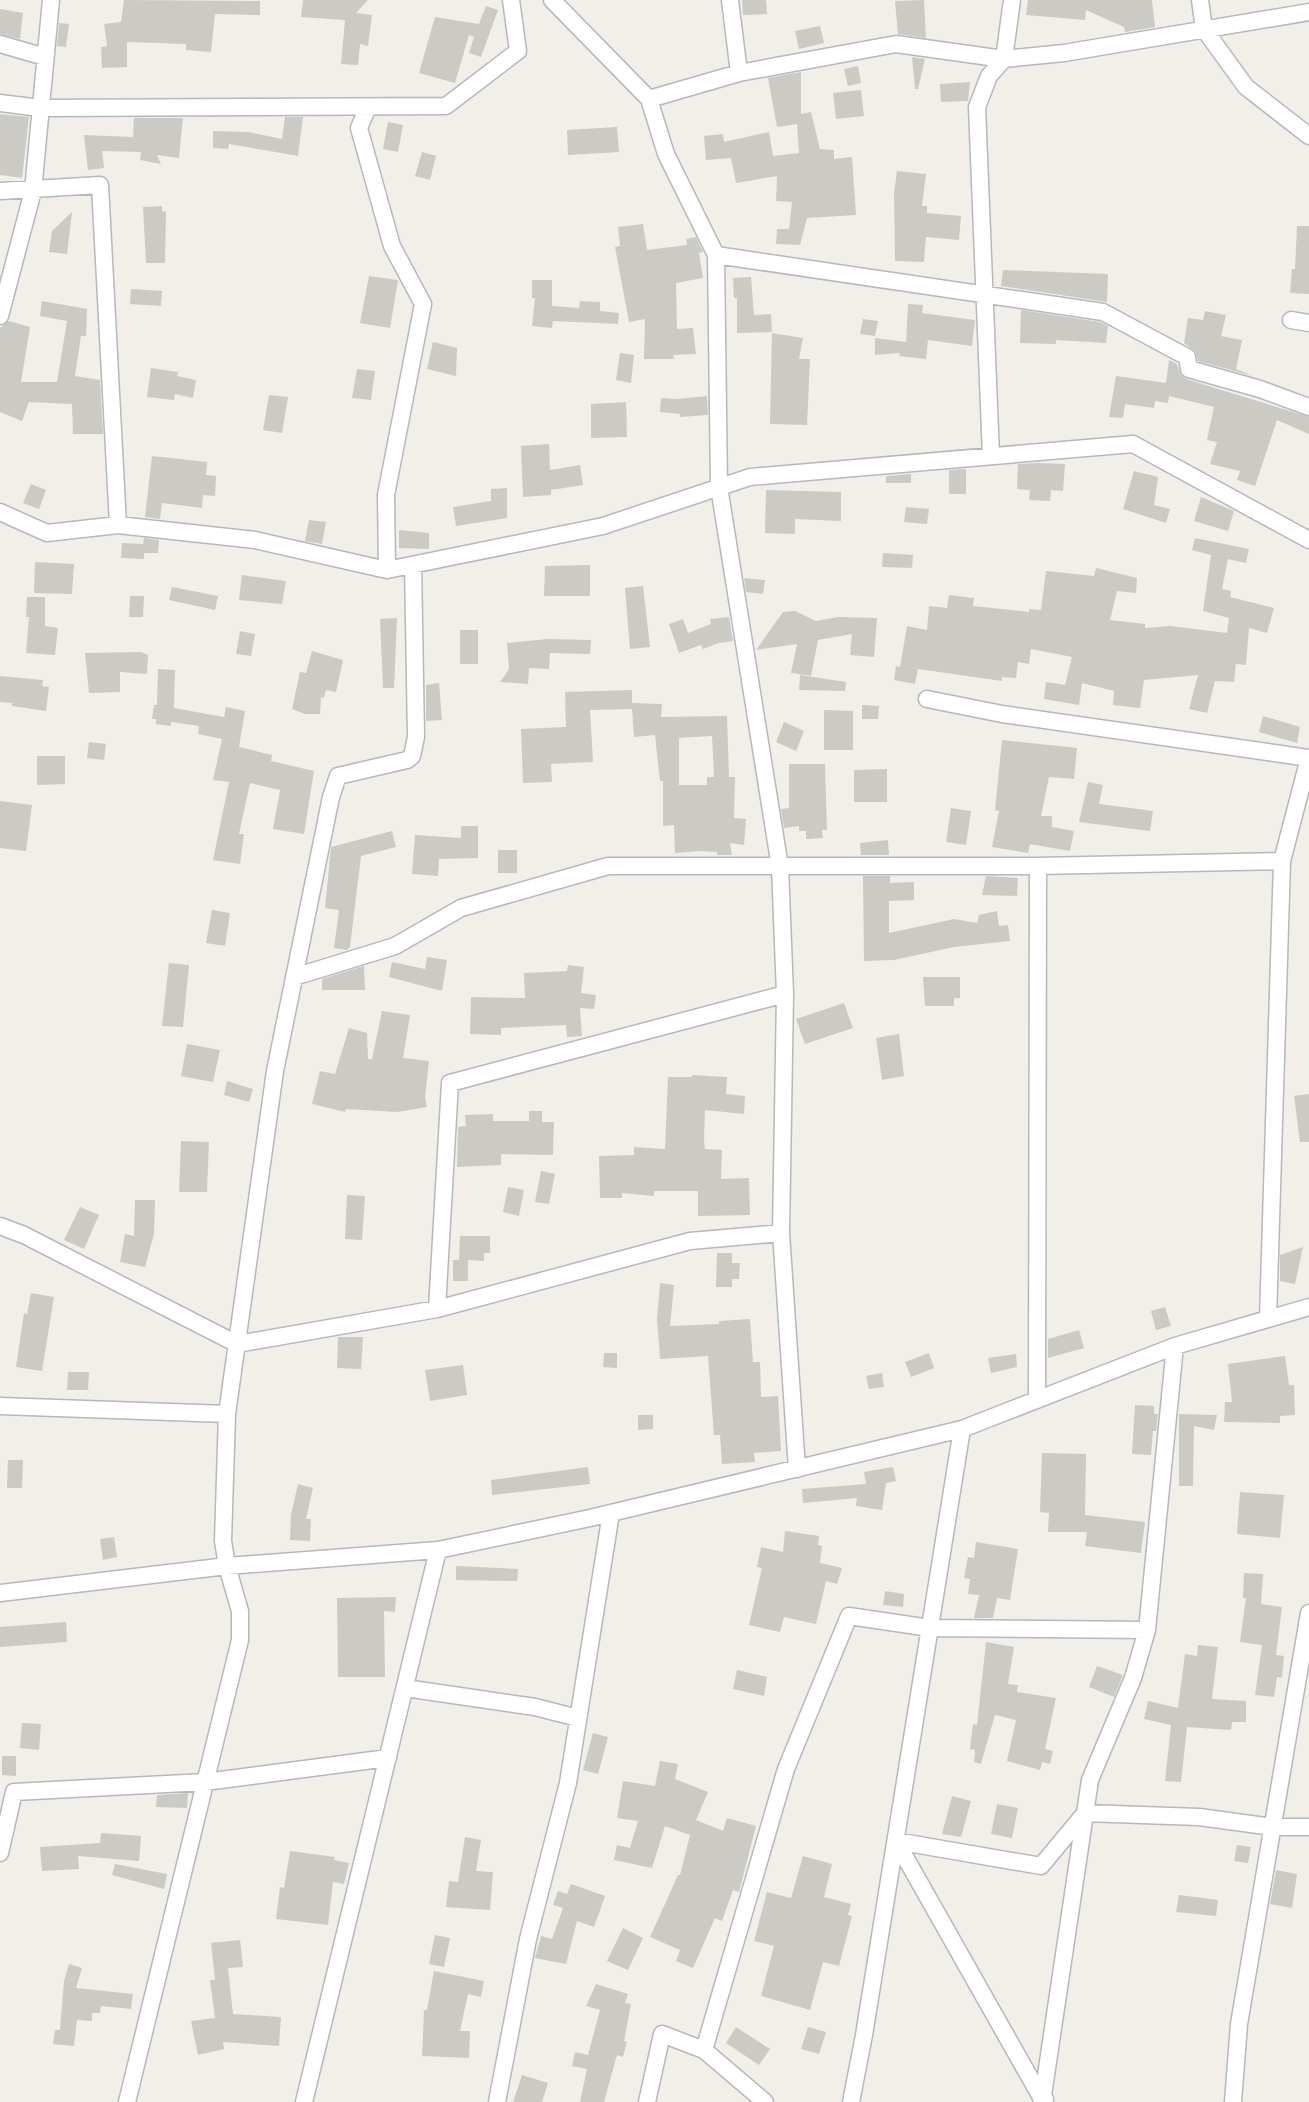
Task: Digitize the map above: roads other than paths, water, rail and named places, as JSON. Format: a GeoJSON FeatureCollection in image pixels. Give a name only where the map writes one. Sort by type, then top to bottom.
{"type":"FeatureCollection","features":[{"type":"Feature","properties":{"kind":"street"},"geometry":{"type":"LineString","coordinates":[[0,316],[33,190],[51,0]]}},
{"type":"Feature","properties":{"kind":"street"},"geometry":{"type":"LineString","coordinates":[[0,103],[40,108],[446,106],[518,51],[511,0]]}},
{"type":"Feature","properties":{"kind":"street"},"geometry":{"type":"LineString","coordinates":[[552,0],[649,99],[666,154],[716,255],[719,487],[780,867],[784,994],[781,1233],[796,1469]]}},
{"type":"Feature","properties":{"kind":"street"},"geometry":{"type":"LineString","coordinates":[[730,0],[739,73]]}},
{"type":"Feature","properties":{"kind":"street"},"geometry":{"type":"LineString","coordinates":[[991,456],[977,107],[990,75],[1004,59],[1012,0]]}},
{"type":"Feature","properties":{"kind":"street"},"geometry":{"type":"LineString","coordinates":[[1200,0],[1204,29],[1246,87],[1309,136]]}},
{"type":"Feature","properties":{"kind":"street"},"geometry":{"type":"LineString","coordinates":[[649,99],[739,73],[896,44],[1004,59],[1064,53],[1309,12]]}},
{"type":"Feature","properties":{"kind":"street"},"geometry":{"type":"LineString","coordinates":[[0,44],[45,57]]}},
{"type":"Feature","properties":{"kind":"street"},"geometry":{"type":"LineString","coordinates":[[368,107],[359,128],[392,246],[423,304],[386,495],[387,570]]}},
{"type":"Feature","properties":{"kind":"street"},"geometry":{"type":"LineString","coordinates":[[0,191],[100,185],[118,525]]}},
{"type":"Feature","properties":{"kind":"street"},"geometry":{"type":"LineString","coordinates":[[716,255],[985,297],[1103,312],[1187,357],[1190,369],[1260,388],[1309,407]]}},
{"type":"Feature","properties":{"kind":"street"},"geometry":{"type":"LineString","coordinates":[[1291,320],[1309,323]]}},
{"type":"Feature","properties":{"kind":"street"},"geometry":{"type":"LineString","coordinates":[[0,512],[47,533],[118,525],[255,540],[387,570],[603,526],[750,477],[1133,444],[1309,540]]}},
{"type":"Feature","properties":{"kind":"street"},"geometry":{"type":"LineString","coordinates":[[127,2102],[240,1640],[240,1611],[227,1566],[223,1541],[227,1414],[275,1071],[331,797],[338,776],[407,760],[412,756],[416,737],[413,565]]}},
{"type":"Feature","properties":{"kind":"street"},"geometry":{"type":"LineString","coordinates":[[927,699],[1002,714],[1309,758],[1282,861],[1268,1319]]}},
{"type":"Feature","properties":{"kind":"street"},"geometry":{"type":"LineString","coordinates":[[294,977],[395,946],[461,908],[608,866],[1038,866],[1282,861]]}},
{"type":"Feature","properties":{"kind":"street"},"geometry":{"type":"LineString","coordinates":[[1037,1400],[1038,866]]}},
{"type":"Feature","properties":{"kind":"street"},"geometry":{"type":"LineString","coordinates":[[437,1309],[450,1083],[784,994]]}},
{"type":"Feature","properties":{"kind":"street"},"geometry":{"type":"LineString","coordinates":[[0,1226],[24,1235],[237,1344],[437,1309],[690,1241],[781,1233]]}},
{"type":"Feature","properties":{"kind":"street"},"geometry":{"type":"LineString","coordinates":[[0,1593],[227,1566],[438,1550],[611,1513],[962,1429],[1175,1346],[1309,1307]]}},
{"type":"Feature","properties":{"kind":"street"},"geometry":{"type":"LineString","coordinates":[[1044,2100],[1090,1780],[1133,1678],[1147,1630],[1175,1346]]}},
{"type":"Feature","properties":{"kind":"street"},"geometry":{"type":"LineString","coordinates":[[0,1406],[227,1414]]}},
{"type":"Feature","properties":{"kind":"street"},"geometry":{"type":"LineString","coordinates":[[851,2102],[896,1842],[962,1429]]}},
{"type":"Feature","properties":{"kind":"street"},"geometry":{"type":"LineString","coordinates":[[497,2102],[528,1939],[568,1783],[611,1513]]}},
{"type":"Feature","properties":{"kind":"street"},"geometry":{"type":"LineString","coordinates":[[304,2102],[438,1550]]}},
{"type":"Feature","properties":{"kind":"street"},"geometry":{"type":"LineString","coordinates":[[1233,2102],[1239,2024],[1309,1613]]}},
{"type":"Feature","properties":{"kind":"street"},"geometry":{"type":"LineString","coordinates":[[704,2050],[786,1769],[849,1616],[930,1628],[1147,1630]]}},
{"type":"Feature","properties":{"kind":"street"},"geometry":{"type":"LineString","coordinates":[[405,1688],[535,1707],[578,1718]]}},
{"type":"Feature","properties":{"kind":"street"},"geometry":{"type":"LineString","coordinates":[[0,1853],[7,1792],[205,1782],[388,1758]]}},
{"type":"Feature","properties":{"kind":"street"},"geometry":{"type":"LineString","coordinates":[[1085,1814],[1199,1817],[1273,1827],[1309,1827]]}},
{"type":"Feature","properties":{"kind":"street"},"geometry":{"type":"LineString","coordinates":[[896,1842],[1041,1866],[1085,1814]]}},
{"type":"Feature","properties":{"kind":"street"},"geometry":{"type":"LineString","coordinates":[[896,1842],[1044,2100]]}},
{"type":"Feature","properties":{"kind":"street"},"geometry":{"type":"LineString","coordinates":[[647,2102],[662,2034],[704,2050],[765,2102]]}}]}
